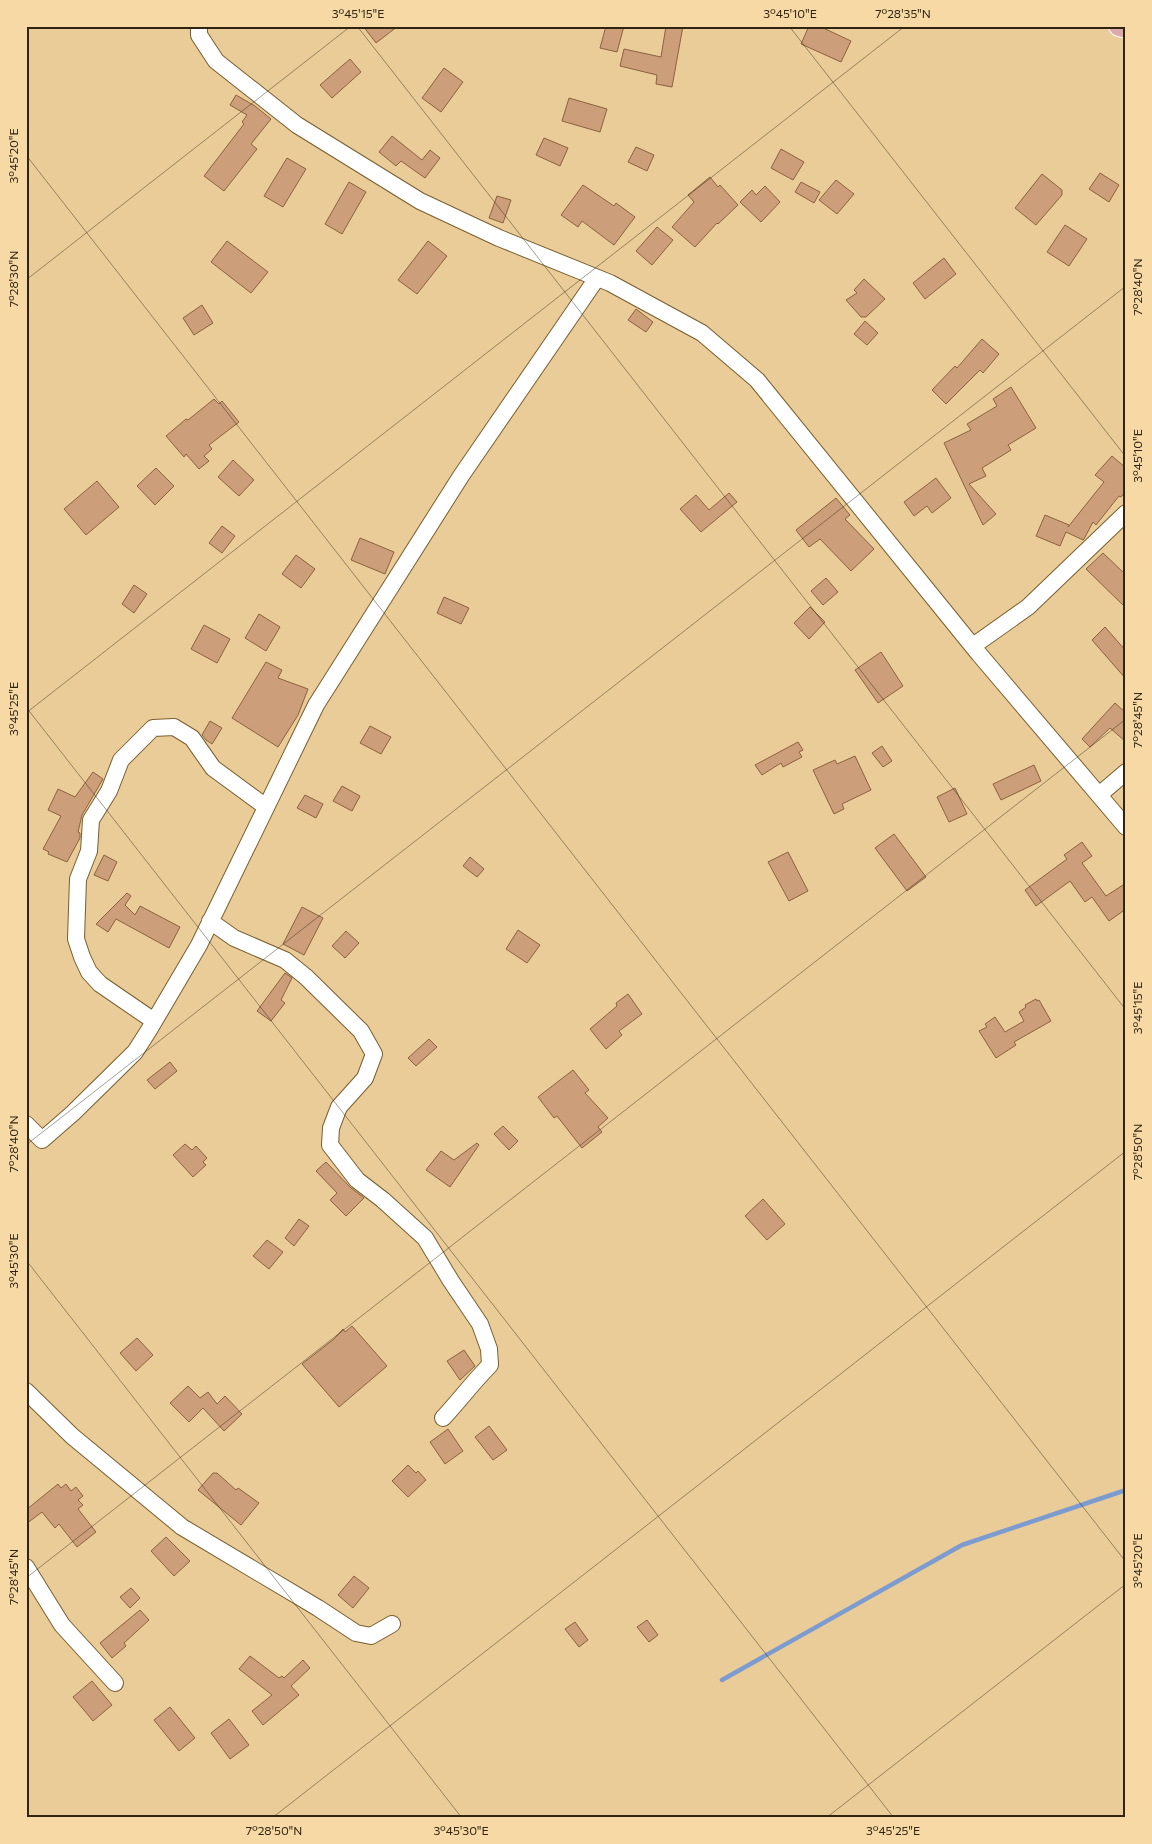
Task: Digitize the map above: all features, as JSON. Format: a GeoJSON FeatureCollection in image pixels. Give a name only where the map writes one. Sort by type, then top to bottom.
{"type":"FeatureCollection","features":[{"type":"Feature","properties":{"kind":"main road"},"geometry":{"type":"LineString","coordinates":[[1119,26],[1126,28]]}},
{"type":"Feature","properties":{"kind":"street"},"geometry":{"type":"LineString","coordinates":[[199,26],[199,35],[216,61],[297,124],[420,201],[500,238],[597,278],[702,333],[757,380],[973,646],[1126,827]]}},
{"type":"Feature","properties":{"kind":"street"},"geometry":{"type":"LineString","coordinates":[[26,1124],[42,1140],[73,1113],[135,1052],[182,975],[316,705],[461,476],[597,278]]}},
{"type":"Feature","properties":{"kind":"street"},"geometry":{"type":"LineString","coordinates":[[973,646],[1028,606],[1126,513]]}},
{"type":"Feature","properties":{"kind":"street"},"geometry":{"type":"LineString","coordinates":[[154,1021],[100,984],[89,972],[76,939],[78,879],[89,851],[91,820],[109,791],[121,760],[153,728],[174,728],[192,738],[214,768],[266,806]]}},
{"type":"Feature","properties":{"kind":"street"},"geometry":{"type":"LineString","coordinates":[[1099,795],[1126,772]]}},
{"type":"Feature","properties":{"kind":"street"},"geometry":{"type":"LineString","coordinates":[[210,921],[234,938],[285,960],[306,977],[361,1031],[374,1054],[365,1078],[339,1107],[331,1128],[330,1145],[357,1180],[384,1200],[425,1238],[480,1324],[489,1350],[490,1365],[470,1384],[442,1418]]}},
{"type":"Feature","properties":{"kind":"street"},"geometry":{"type":"LineString","coordinates":[[26,1391],[72,1436],[182,1527],[318,1608],[356,1633],[371,1636],[392,1624]]}},
{"type":"Feature","properties":{"kind":"street"},"geometry":{"type":"LineString","coordinates":[[26,1567],[62,1625],[115,1683]]}},
{"type":"Feature","properties":{"kind":"building"},"geometry":{"type":"Polygon","coordinates":[[[363,26],[398,26],[376,43],[363,26]]]}},
{"type":"Feature","properties":{"kind":"building"},"geometry":{"type":"Polygon","coordinates":[[[606,26],[624,26],[617,52],[600,48],[606,26]]]}},
{"type":"Feature","properties":{"kind":"building"},"geometry":{"type":"Polygon","coordinates":[[[666,26],[683,26],[672,87],[656,84],[657,75],[620,66],[624,49],[661,57],[666,26]]]}},
{"type":"Feature","properties":{"kind":"building"},"geometry":{"type":"Polygon","coordinates":[[[809,26],[819,26],[851,41],[841,62],[801,44],[809,26]]]}},
{"type":"Feature","properties":{"kind":"building"},"geometry":{"type":"Polygon","coordinates":[[[350,59],[361,72],[332,98],[320,85],[350,59]]]}},
{"type":"Feature","properties":{"kind":"building"},"geometry":{"type":"Polygon","coordinates":[[[444,68],[463,82],[441,112],[422,98],[444,68]]]}},
{"type":"Feature","properties":{"kind":"building"},"geometry":{"type":"Polygon","coordinates":[[[236,95],[255,106],[271,119],[251,144],[257,149],[224,191],[204,176],[244,124],[242,122],[247,115],[230,105],[236,95]]]}},
{"type":"Feature","properties":{"kind":"building"},"geometry":{"type":"Polygon","coordinates":[[[569,98],[607,109],[600,132],[562,121],[569,98]]]}},
{"type":"Feature","properties":{"kind":"building"},"geometry":{"type":"Polygon","coordinates":[[[392,136],[422,160],[430,150],[440,158],[425,178],[401,161],[396,166],[379,152],[392,136]]]}},
{"type":"Feature","properties":{"kind":"building"},"geometry":{"type":"Polygon","coordinates":[[[544,138],[568,148],[560,166],[536,155],[544,138]]]}},
{"type":"Feature","properties":{"kind":"building"},"geometry":{"type":"Polygon","coordinates":[[[636,147],[654,155],[647,171],[628,162],[636,147]]]}},
{"type":"Feature","properties":{"kind":"building"},"geometry":{"type":"Polygon","coordinates":[[[781,149],[804,162],[793,180],[771,168],[781,149]]]}},
{"type":"Feature","properties":{"kind":"building"},"geometry":{"type":"Polygon","coordinates":[[[287,158],[306,169],[283,207],[264,196],[287,158]]]}},
{"type":"Feature","properties":{"kind":"building"},"geometry":{"type":"Polygon","coordinates":[[[1100,173],[1119,185],[1109,202],[1089,189],[1100,173]]]}},
{"type":"Feature","properties":{"kind":"building"},"geometry":{"type":"Polygon","coordinates":[[[1042,174],[1062,190],[1062,195],[1036,225],[1015,208],[1042,174]]]}},
{"type":"Feature","properties":{"kind":"building"},"geometry":{"type":"Polygon","coordinates":[[[710,177],[738,205],[717,223],[695,247],[672,227],[694,202],[688,195],[710,177]]]}},
{"type":"Feature","properties":{"kind":"building"},"geometry":{"type":"Polygon","coordinates":[[[836,180],[854,194],[837,214],[819,200],[836,180]]]}},
{"type":"Feature","properties":{"kind":"building"},"geometry":{"type":"Polygon","coordinates":[[[349,182],[366,192],[342,234],[325,224],[349,182]]]}},
{"type":"Feature","properties":{"kind":"building"},"geometry":{"type":"Polygon","coordinates":[[[801,182],[820,192],[814,203],[795,192],[801,182]]]}},
{"type":"Feature","properties":{"kind":"building"},"geometry":{"type":"Polygon","coordinates":[[[583,185],[614,206],[616,203],[635,217],[614,245],[582,221],[578,227],[561,215],[583,185]]]}},
{"type":"Feature","properties":{"kind":"building"},"geometry":{"type":"Polygon","coordinates":[[[765,186],[780,202],[761,222],[740,202],[752,190],[756,195],[765,186]]]}},
{"type":"Feature","properties":{"kind":"building"},"geometry":{"type":"Polygon","coordinates":[[[497,196],[511,200],[503,223],[489,218],[497,196]]]}},
{"type":"Feature","properties":{"kind":"building"},"geometry":{"type":"Polygon","coordinates":[[[1065,225],[1087,239],[1069,266],[1047,252],[1065,225]]]}},
{"type":"Feature","properties":{"kind":"building"},"geometry":{"type":"Polygon","coordinates":[[[657,227],[673,240],[652,265],[636,251],[657,227]]]}},
{"type":"Feature","properties":{"kind":"building"},"geometry":{"type":"Polygon","coordinates":[[[227,241],[268,272],[251,293],[211,262],[227,241]]]}},
{"type":"Feature","properties":{"kind":"building"},"geometry":{"type":"Polygon","coordinates":[[[428,241],[447,256],[417,294],[398,280],[428,241]]]}},
{"type":"Feature","properties":{"kind":"building"},"geometry":{"type":"Polygon","coordinates":[[[944,258],[956,274],[925,299],[913,283],[944,258]]]}},
{"type":"Feature","properties":{"kind":"building"},"geometry":{"type":"Polygon","coordinates":[[[864,279],[885,299],[866,317],[861,317],[846,300],[857,293],[854,290],[864,279]]]}},
{"type":"Feature","properties":{"kind":"building"},"geometry":{"type":"Polygon","coordinates":[[[202,305],[213,323],[194,335],[183,318],[202,305]]]}},
{"type":"Feature","properties":{"kind":"building"},"geometry":{"type":"Polygon","coordinates":[[[636,309],[653,322],[646,332],[628,320],[636,309]]]}},
{"type":"Feature","properties":{"kind":"building"},"geometry":{"type":"Polygon","coordinates":[[[865,321],[878,333],[867,345],[854,334],[865,321]]]}},
{"type":"Feature","properties":{"kind":"building"},"geometry":{"type":"Polygon","coordinates":[[[982,339],[999,354],[983,373],[980,370],[946,404],[932,390],[955,366],[957,368],[982,339]]]}},
{"type":"Feature","properties":{"kind":"building"},"geometry":{"type":"Polygon","coordinates":[[[1011,387],[1036,428],[1008,445],[1011,450],[982,468],[986,476],[969,484],[996,514],[983,525],[944,443],[971,430],[967,424],[997,406],[993,399],[1011,387]]]}},
{"type":"Feature","properties":{"kind":"building"},"geometry":{"type":"Polygon","coordinates":[[[214,399],[219,404],[222,401],[239,422],[209,445],[212,449],[204,456],[209,461],[199,469],[186,454],[184,457],[166,436],[214,399]]]}},
{"type":"Feature","properties":{"kind":"building"},"geometry":{"type":"Polygon","coordinates":[[[1112,456],[1126,468],[1126,491],[1121,497],[1119,496],[1096,525],[1093,522],[1084,539],[1066,532],[1060,546],[1036,536],[1045,515],[1069,525],[1068,527],[1104,482],[1095,475],[1112,456]]]}},
{"type":"Feature","properties":{"kind":"building"},"geometry":{"type":"Polygon","coordinates":[[[233,460],[254,480],[239,496],[218,477],[233,460]]]}},
{"type":"Feature","properties":{"kind":"building"},"geometry":{"type":"Polygon","coordinates":[[[156,468],[174,486],[155,505],[137,486],[156,468]]]}},
{"type":"Feature","properties":{"kind":"building"},"geometry":{"type":"Polygon","coordinates":[[[936,478],[951,498],[932,513],[927,506],[914,516],[904,502],[936,478]]]}},
{"type":"Feature","properties":{"kind":"building"},"geometry":{"type":"Polygon","coordinates":[[[97,481],[119,507],[86,535],[64,509],[97,481]]]}},
{"type":"Feature","properties":{"kind":"building"},"geometry":{"type":"Polygon","coordinates":[[[729,493],[737,502],[701,532],[680,509],[696,495],[709,510],[729,493]]]}},
{"type":"Feature","properties":{"kind":"building"},"geometry":{"type":"Polygon","coordinates":[[[836,498],[850,515],[845,519],[874,549],[851,571],[820,539],[809,547],[796,530],[836,498]]]}},
{"type":"Feature","properties":{"kind":"building"},"geometry":{"type":"Polygon","coordinates":[[[222,526],[235,536],[222,553],[209,543],[222,526]]]}},
{"type":"Feature","properties":{"kind":"building"},"geometry":{"type":"Polygon","coordinates":[[[360,538],[394,552],[385,574],[351,560],[360,538]]]}},
{"type":"Feature","properties":{"kind":"building"},"geometry":{"type":"Polygon","coordinates":[[[1103,553],[1126,575],[1126,608],[1086,569],[1103,553]]]}},
{"type":"Feature","properties":{"kind":"building"},"geometry":{"type":"Polygon","coordinates":[[[296,555],[315,569],[301,588],[282,574],[296,555]]]}},
{"type":"Feature","properties":{"kind":"building"},"geometry":{"type":"Polygon","coordinates":[[[826,578],[838,592],[823,605],[811,591],[826,578]]]}},
{"type":"Feature","properties":{"kind":"building"},"geometry":{"type":"Polygon","coordinates":[[[134,585],[147,594],[134,613],[122,604],[134,585]]]}},
{"type":"Feature","properties":{"kind":"building"},"geometry":{"type":"Polygon","coordinates":[[[444,597],[469,608],[461,624],[437,613],[444,597]]]}},
{"type":"Feature","properties":{"kind":"building"},"geometry":{"type":"Polygon","coordinates":[[[810,607],[825,622],[809,639],[794,623],[810,607]]]}},
{"type":"Feature","properties":{"kind":"building"},"geometry":{"type":"Polygon","coordinates":[[[259,614],[280,627],[266,651],[245,638],[259,614]]]}},
{"type":"Feature","properties":{"kind":"building"},"geometry":{"type":"Polygon","coordinates":[[[204,625],[230,639],[217,663],[191,649],[204,625]]]}},
{"type":"Feature","properties":{"kind":"building"},"geometry":{"type":"Polygon","coordinates":[[[1105,627],[1126,651],[1126,679],[1092,640],[1105,627]]]}},
{"type":"Feature","properties":{"kind":"building"},"geometry":{"type":"Polygon","coordinates":[[[881,652],[903,686],[878,703],[855,670],[881,652]]]}},
{"type":"Feature","properties":{"kind":"building"},"geometry":{"type":"Polygon","coordinates":[[[266,662],[282,670],[278,678],[308,689],[298,715],[278,747],[232,718],[266,662]]]}},
{"type":"Feature","properties":{"kind":"building"},"geometry":{"type":"Polygon","coordinates":[[[1115,703],[1126,713],[1126,742],[1110,728],[1090,747],[1082,739],[1115,703]]]}},
{"type":"Feature","properties":{"kind":"building"},"geometry":{"type":"Polygon","coordinates":[[[210,721],[222,728],[212,744],[202,735],[210,721]]]}},
{"type":"Feature","properties":{"kind":"building"},"geometry":{"type":"Polygon","coordinates":[[[370,726],[391,737],[381,754],[360,743],[370,726]]]}},
{"type":"Feature","properties":{"kind":"building"},"geometry":{"type":"Polygon","coordinates":[[[798,742],[803,750],[799,752],[802,757],[783,767],[781,763],[762,775],[755,765],[798,742]]]}},
{"type":"Feature","properties":{"kind":"building"},"geometry":{"type":"Polygon","coordinates":[[[882,746],[892,761],[883,767],[872,753],[882,746]]]}},
{"type":"Feature","properties":{"kind":"building"},"geometry":{"type":"Polygon","coordinates":[[[855,756],[871,790],[842,804],[844,809],[834,814],[813,770],[835,760],[837,764],[855,756]]]}},
{"type":"Feature","properties":{"kind":"building"},"geometry":{"type":"Polygon","coordinates":[[[1034,765],[1041,781],[1001,800],[993,784],[1034,765]]]}},
{"type":"Feature","properties":{"kind":"building"},"geometry":{"type":"Polygon","coordinates":[[[93,772],[103,779],[82,815],[78,832],[80,833],[80,838],[67,862],[48,854],[49,852],[43,849],[61,816],[48,810],[58,789],[75,797],[93,772]]]}},
{"type":"Feature","properties":{"kind":"building"},"geometry":{"type":"Polygon","coordinates":[[[342,786],[360,796],[352,811],[333,801],[342,786]]]}},
{"type":"Feature","properties":{"kind":"building"},"geometry":{"type":"Polygon","coordinates":[[[955,788],[967,814],[949,822],[937,797],[955,788]]]}},
{"type":"Feature","properties":{"kind":"building"},"geometry":{"type":"Polygon","coordinates":[[[305,795],[323,804],[316,818],[297,808],[305,795]]]}},
{"type":"Feature","properties":{"kind":"building"},"geometry":{"type":"Polygon","coordinates":[[[894,834],[926,877],[907,891],[875,848],[894,834]]]}},
{"type":"Feature","properties":{"kind":"building"},"geometry":{"type":"Polygon","coordinates":[[[1082,842],[1092,856],[1082,863],[1106,896],[1126,883],[1126,909],[1109,921],[1092,897],[1085,902],[1070,881],[1036,906],[1025,890],[1067,859],[1064,855],[1082,842]]]}},
{"type":"Feature","properties":{"kind":"building"},"geometry":{"type":"Polygon","coordinates":[[[788,852],[808,891],[789,901],[768,862],[788,852]]]}},
{"type":"Feature","properties":{"kind":"building"},"geometry":{"type":"Polygon","coordinates":[[[104,855],[117,862],[108,881],[94,875],[104,855]]]}},
{"type":"Feature","properties":{"kind":"building"},"geometry":{"type":"Polygon","coordinates":[[[470,857],[484,869],[477,877],[463,866],[470,857]]]}},
{"type":"Feature","properties":{"kind":"building"},"geometry":{"type":"Polygon","coordinates":[[[127,893],[131,896],[125,905],[135,915],[140,906],[180,927],[169,948],[116,919],[108,932],[96,924],[127,893]]]}},
{"type":"Feature","properties":{"kind":"building"},"geometry":{"type":"Polygon","coordinates":[[[302,907],[323,918],[304,955],[283,944],[302,907]]]}},
{"type":"Feature","properties":{"kind":"building"},"geometry":{"type":"Polygon","coordinates":[[[518,930],[540,945],[527,963],[506,949],[518,930]]]}},
{"type":"Feature","properties":{"kind":"building"},"geometry":{"type":"Polygon","coordinates":[[[346,931],[359,943],[345,958],[332,946],[346,931]]]}},
{"type":"Feature","properties":{"kind":"building"},"geometry":{"type":"Polygon","coordinates":[[[285,973],[292,978],[281,1000],[285,1003],[271,1021],[257,1011],[285,973]]]}},
{"type":"Feature","properties":{"kind":"building"},"geometry":{"type":"Polygon","coordinates":[[[628,994],[642,1014],[619,1031],[622,1035],[606,1049],[590,1029],[617,1006],[616,1003],[628,994]]]}},
{"type":"Feature","properties":{"kind":"building"},"geometry":{"type":"Polygon","coordinates":[[[1036,999],[1037,1001],[1039,1000],[1051,1021],[1014,1042],[1016,1045],[996,1058],[979,1031],[987,1027],[985,1024],[995,1017],[1005,1032],[1024,1021],[1019,1012],[1026,1007],[1025,1005],[1036,999]]]}},
{"type":"Feature","properties":{"kind":"building"},"geometry":{"type":"Polygon","coordinates":[[[429,1039],[437,1047],[416,1066],[408,1058],[429,1039]]]}},
{"type":"Feature","properties":{"kind":"building"},"geometry":{"type":"Polygon","coordinates":[[[170,1062],[177,1071],[155,1089],[147,1080],[170,1062]]]}},
{"type":"Feature","properties":{"kind":"building"},"geometry":{"type":"Polygon","coordinates":[[[573,1070],[589,1090],[585,1093],[608,1118],[598,1127],[602,1132],[582,1148],[557,1116],[554,1118],[538,1097],[573,1070]]]}},
{"type":"Feature","properties":{"kind":"building"},"geometry":{"type":"Polygon","coordinates":[[[503,1126],[518,1141],[509,1150],[494,1134],[503,1126]]]}},
{"type":"Feature","properties":{"kind":"building"},"geometry":{"type":"Polygon","coordinates":[[[477,1143],[479,1145],[450,1187],[426,1170],[441,1151],[454,1160],[477,1143]]]}},
{"type":"Feature","properties":{"kind":"building"},"geometry":{"type":"Polygon","coordinates":[[[185,1144],[192,1150],[196,1146],[207,1158],[203,1162],[206,1165],[193,1177],[173,1155],[185,1144]]]}},
{"type":"Feature","properties":{"kind":"building"},"geometry":{"type":"Polygon","coordinates":[[[326,1162],[351,1188],[364,1198],[346,1216],[330,1200],[337,1193],[316,1171],[326,1162]]]}},
{"type":"Feature","properties":{"kind":"building"},"geometry":{"type":"Polygon","coordinates":[[[763,1199],[785,1224],[767,1240],[745,1216],[763,1199]]]}},
{"type":"Feature","properties":{"kind":"building"},"geometry":{"type":"Polygon","coordinates":[[[299,1219],[309,1226],[294,1246],[285,1238],[299,1219]]]}},
{"type":"Feature","properties":{"kind":"building"},"geometry":{"type":"Polygon","coordinates":[[[267,1240],[283,1252],[269,1269],[253,1256],[267,1240]]]}},
{"type":"Feature","properties":{"kind":"building"},"geometry":{"type":"Polygon","coordinates":[[[352,1326],[387,1366],[339,1407],[302,1364],[334,1339],[343,1329],[345,1332],[352,1326]]]}},
{"type":"Feature","properties":{"kind":"building"},"geometry":{"type":"Polygon","coordinates":[[[137,1338],[153,1355],[136,1371],[120,1353],[137,1338]]]}},
{"type":"Feature","properties":{"kind":"building"},"geometry":{"type":"Polygon","coordinates":[[[464,1350],[475,1366],[460,1380],[447,1361],[464,1350]]]}},
{"type":"Feature","properties":{"kind":"building"},"geometry":{"type":"Polygon","coordinates":[[[188,1386],[200,1398],[208,1392],[217,1404],[225,1396],[242,1414],[224,1431],[203,1408],[189,1422],[170,1403],[188,1386]]]}},
{"type":"Feature","properties":{"kind":"building"},"geometry":{"type":"Polygon","coordinates":[[[489,1426],[507,1450],[493,1460],[475,1437],[489,1426]]]}},
{"type":"Feature","properties":{"kind":"building"},"geometry":{"type":"Polygon","coordinates":[[[448,1429],[463,1451],[445,1464],[430,1442],[448,1429]]]}},
{"type":"Feature","properties":{"kind":"building"},"geometry":{"type":"Polygon","coordinates":[[[408,1465],[416,1473],[418,1471],[426,1480],[408,1497],[392,1481],[408,1465]]]}},
{"type":"Feature","properties":{"kind":"building"},"geometry":{"type":"Polygon","coordinates":[[[213,1473],[217,1473],[236,1490],[238,1488],[259,1503],[241,1525],[198,1490],[213,1473]]]}},
{"type":"Feature","properties":{"kind":"building"},"geometry":{"type":"Polygon","coordinates":[[[58,1484],[61,1488],[66,1484],[71,1491],[76,1487],[83,1496],[78,1500],[83,1505],[78,1509],[96,1532],[77,1547],[59,1524],[55,1528],[42,1512],[26,1524],[26,1510],[58,1484]]]}},
{"type":"Feature","properties":{"kind":"building"},"geometry":{"type":"Polygon","coordinates":[[[166,1537],[190,1561],[174,1576],[151,1551],[166,1537]]]}},
{"type":"Feature","properties":{"kind":"building"},"geometry":{"type":"Polygon","coordinates":[[[354,1576],[369,1588],[353,1608],[338,1595],[354,1576]]]}},
{"type":"Feature","properties":{"kind":"building"},"geometry":{"type":"Polygon","coordinates":[[[131,1588],[140,1598],[130,1608],[120,1597],[131,1588]]]}},
{"type":"Feature","properties":{"kind":"building"},"geometry":{"type":"Polygon","coordinates":[[[140,1610],[149,1620],[124,1643],[126,1646],[112,1658],[100,1643],[140,1610]]]}},
{"type":"Feature","properties":{"kind":"building"},"geometry":{"type":"Polygon","coordinates":[[[647,1620],[658,1635],[649,1642],[637,1627],[647,1620]]]}},
{"type":"Feature","properties":{"kind":"building"},"geometry":{"type":"Polygon","coordinates":[[[575,1622],[588,1640],[579,1647],[565,1629],[575,1622]]]}},
{"type":"Feature","properties":{"kind":"building"},"geometry":{"type":"Polygon","coordinates":[[[250,1656],[279,1678],[282,1676],[284,1678],[303,1660],[310,1668],[291,1686],[299,1695],[263,1725],[252,1711],[272,1695],[239,1669],[250,1656]]]}},
{"type":"Feature","properties":{"kind":"building"},"geometry":{"type":"Polygon","coordinates":[[[92,1681],[112,1705],[93,1721],[73,1697],[92,1681]]]}},
{"type":"Feature","properties":{"kind":"building"},"geometry":{"type":"Polygon","coordinates":[[[170,1707],[195,1738],[179,1751],[154,1720],[170,1707]]]}},
{"type":"Feature","properties":{"kind":"building"},"geometry":{"type":"Polygon","coordinates":[[[229,1719],[249,1745],[230,1759],[211,1733],[229,1719]]]}},
{"type":"Feature","properties":{"kind":"waterway"},"geometry":{"type":"LineString","coordinates":[[722,1680],[962,1545],[1126,1490]]}}]}
